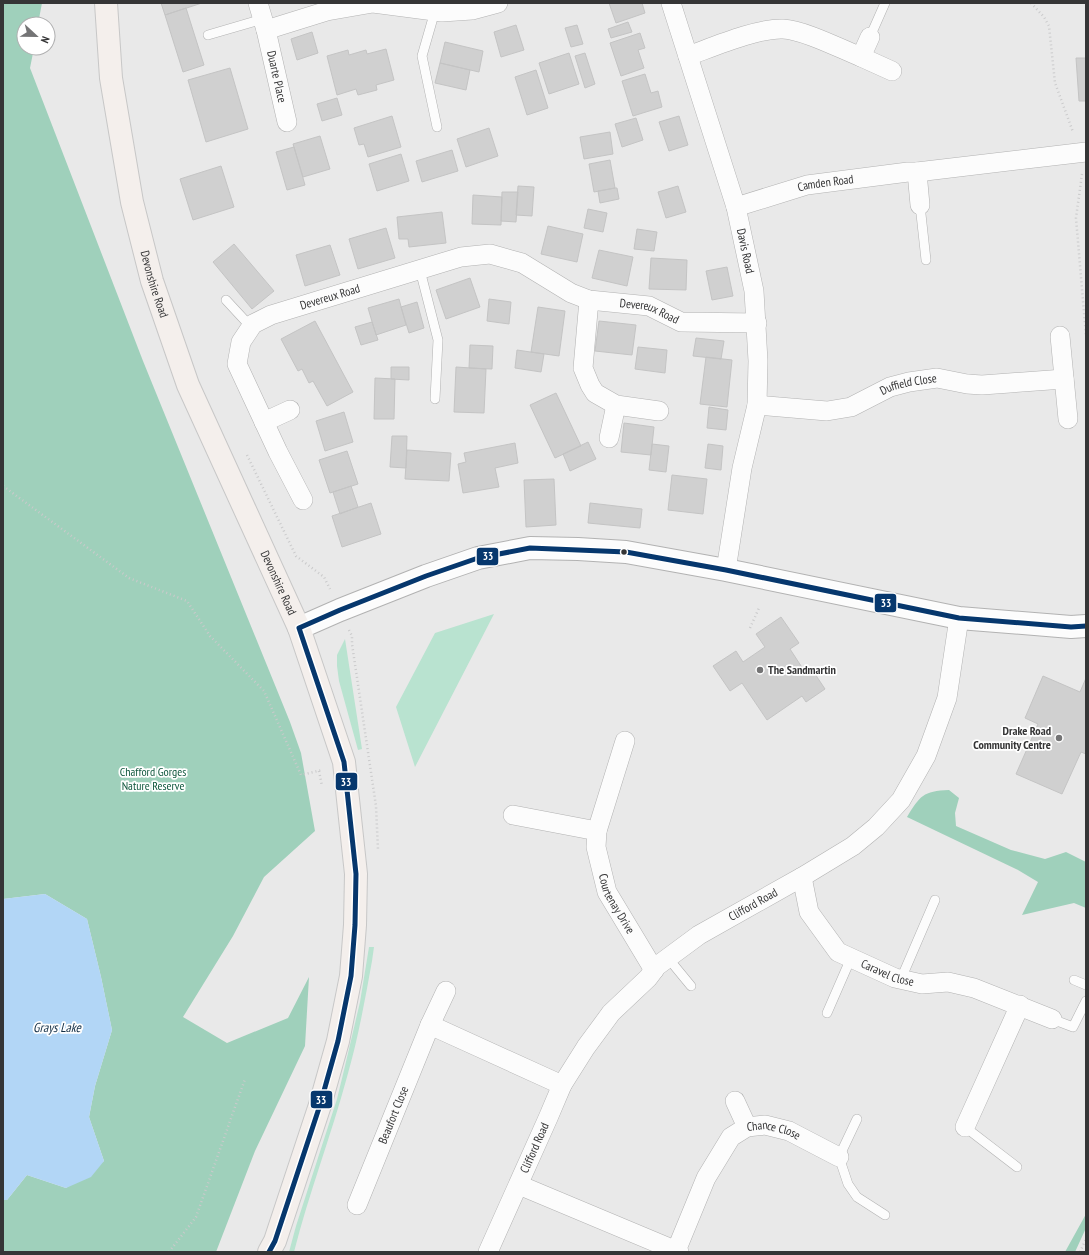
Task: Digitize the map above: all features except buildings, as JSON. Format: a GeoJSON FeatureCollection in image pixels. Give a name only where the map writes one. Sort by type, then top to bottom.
{"type":"FeatureCollection","features":[{"type":"Feature","properties":{"kind":"main road","name":"Devonshire Road"},"geometry":{"type":"LineString","coordinates":[[106,3],[112,78],[132,202],[152,281],[188,385],[299,628],[344,762],[356,874],[355,925],[351,976],[338,1041],[320,1105],[273,1248]]}},
{"type":"Feature","properties":{"kind":"street"},"geometry":{"type":"LineString","coordinates":[[262,18],[327,11],[374,3],[442,12],[472,10],[498,3]]}},
{"type":"Feature","properties":{"kind":"street","name":"Davis Road"},"geometry":{"type":"LineString","coordinates":[[671,3],[736,207],[754,291],[757,323],[757,404],[742,468],[726,570]]}},
{"type":"Feature","properties":{"kind":"street","name":"Duarte Place"},"geometry":{"type":"LineString","coordinates":[[262,18],[287,122]]}},
{"type":"Feature","properties":{"kind":"street"},"geometry":{"type":"LineString","coordinates":[[688,56],[733,40],[765,31],[783,29],[800,33],[892,71]]}},
{"type":"Feature","properties":{"kind":"street"},"geometry":{"type":"LineString","coordinates":[[861,57],[870,37]]}},
{"type":"Feature","properties":{"kind":"street","name":"Camden Road"},"geometry":{"type":"LineString","coordinates":[[736,207],[807,185],[1086,152]]}},
{"type":"Feature","properties":{"kind":"street"},"geometry":{"type":"LineString","coordinates":[[917,172],[920,205]]}},
{"type":"Feature","properties":{"kind":"street","name":"Devereux Road"},"geometry":{"type":"LineString","coordinates":[[303,500],[237,364],[241,342],[253,324],[271,316],[461,257],[490,254],[522,263],[571,293],[589,300],[650,306],[681,322],[757,323]]}},
{"type":"Feature","properties":{"kind":"street"},"geometry":{"type":"LineString","coordinates":[[589,300],[583,368],[595,393],[616,406],[659,411]]}},
{"type":"Feature","properties":{"kind":"street"},"geometry":{"type":"LineString","coordinates":[[1060,336],[1068,419]]}},
{"type":"Feature","properties":{"kind":"street","name":"Duffield Close"},"geometry":{"type":"LineString","coordinates":[[757,404],[827,412],[851,407],[890,387],[937,378],[967,384],[982,385],[1064,379]]}},
{"type":"Feature","properties":{"kind":"street"},"geometry":{"type":"LineString","coordinates":[[608,438],[616,406]]}},
{"type":"Feature","properties":{"kind":"street"},"geometry":{"type":"LineString","coordinates":[[264,422],[290,410]]}},
{"type":"Feature","properties":{"kind":"street"},"geometry":{"type":"LineString","coordinates":[[299,628],[426,576],[478,558],[530,548],[626,552],[726,570],[959,618],[1071,627],[1086,626]]}},
{"type":"Feature","properties":{"kind":"street","name":"Clifford Road"},"geometry":{"type":"LineString","coordinates":[[488,1252],[562,1085],[586,1047],[611,1012],[661,964],[699,935],[802,877],[853,846],[876,827],[901,800],[926,756],[947,698],[959,618]]}},
{"type":"Feature","properties":{"kind":"street","name":"Courtenay Drive"},"geometry":{"type":"LineString","coordinates":[[625,741],[597,831],[596,846],[607,892],[661,964]]}},
{"type":"Feature","properties":{"kind":"street"},"geometry":{"type":"LineString","coordinates":[[513,815],[597,831]]}},
{"type":"Feature","properties":{"kind":"street","name":"Caravel Close"},"geometry":{"type":"LineString","coordinates":[[802,877],[809,912],[838,952],[895,978],[922,984],[948,982],[974,988],[1052,1019]]}},
{"type":"Feature","properties":{"kind":"street","name":"Beaufort Close"},"geometry":{"type":"LineString","coordinates":[[357,1205],[430,1025],[446,991]]}},
{"type":"Feature","properties":{"kind":"street"},"geometry":{"type":"LineString","coordinates":[[965,1127],[1020,1005]]}},
{"type":"Feature","properties":{"kind":"street"},"geometry":{"type":"LineString","coordinates":[[430,1025],[562,1085]]}},
{"type":"Feature","properties":{"kind":"street"},"geometry":{"type":"LineString","coordinates":[[735,1101],[747,1127]]}},
{"type":"Feature","properties":{"kind":"street","name":"Chance Close"},"geometry":{"type":"LineString","coordinates":[[677,1251],[706,1178],[731,1137],[747,1127],[765,1126],[789,1131],[839,1157]]}},
{"type":"Feature","properties":{"kind":"street","name":"Clifford Road"},"geometry":{"type":"LineString","coordinates":[[518,1185],[677,1251]]}},
{"type":"Feature","properties":{"kind":"lane"},"geometry":{"type":"LineString","coordinates":[[870,37],[885,3]]}},
{"type":"Feature","properties":{"kind":"lane"},"geometry":{"type":"LineString","coordinates":[[435,10],[422,56],[437,127]]}},
{"type":"Feature","properties":{"kind":"lane"},"geometry":{"type":"LineString","coordinates":[[208,35],[262,18]]}},
{"type":"Feature","properties":{"kind":"lane"},"geometry":{"type":"LineString","coordinates":[[920,205],[926,260]]}},
{"type":"Feature","properties":{"kind":"lane"},"geometry":{"type":"LineString","coordinates":[[420,270],[438,340],[435,399]]}},
{"type":"Feature","properties":{"kind":"lane"},"geometry":{"type":"LineString","coordinates":[[226,300],[251,327]]}},
{"type":"Feature","properties":{"kind":"lane"},"geometry":{"type":"LineString","coordinates":[[901,979],[935,900]]}},
{"type":"Feature","properties":{"kind":"lane"},"geometry":{"type":"LineString","coordinates":[[827,1013],[850,958]]}},
{"type":"Feature","properties":{"kind":"lane"},"geometry":{"type":"LineString","coordinates":[[661,964],[691,986]]}},
{"type":"Feature","properties":{"kind":"lane"},"geometry":{"type":"LineString","coordinates":[[1074,980],[1086,985]]}},
{"type":"Feature","properties":{"kind":"lane"},"geometry":{"type":"LineString","coordinates":[[1052,1019],[1073,1027],[1086,1001]]}},
{"type":"Feature","properties":{"kind":"lane"},"geometry":{"type":"LineString","coordinates":[[857,1119],[839,1157],[848,1184],[857,1197],[885,1214]]}},
{"type":"Feature","properties":{"kind":"lane"},"geometry":{"type":"LineString","coordinates":[[965,1127],[1017,1167]]}},
{"type":"Feature","properties":{"kind":"path"},"geometry":{"type":"LineString","coordinates":[[246,452],[296,556],[324,577]]}},
{"type":"Feature","properties":{"kind":"path"},"geometry":{"type":"LineString","coordinates":[[3,486],[129,578],[187,601],[210,636],[264,691],[301,775],[319,771],[322,786]]}},
{"type":"Feature","properties":{"kind":"path"},"geometry":{"type":"LineString","coordinates":[[750,628],[759,608]]}},
{"type":"Feature","properties":{"kind":"path"},"geometry":{"type":"LineString","coordinates":[[169,1252],[196,1217],[245,1080]]}},
{"type":"Feature","properties":{"kind":"path"},"geometry":{"type":"LineString","coordinates":[[1080,1252],[1086,1239]]}},
{"type":"Feature","properties":{"kind":"green space","name":"Chafford Gorges Nature Reserve"},"geometry":{"type":"Polygon","coordinates":[[[3,3],[42,3],[40,16],[16,16],[16,56],[32,56],[30,68],[143,361],[290,722],[301,753],[315,831],[264,877],[233,936],[183,1017],[227,1043],[288,1018],[309,977],[305,1046],[255,1151],[216,1252],[3,1252],[3,1200],[7,1200],[27,1175],[66,1188],[104,1161],[89,1117],[95,1086],[112,1030],[87,919],[45,894],[3,899],[3,3]]]}},
{"type":"Feature","properties":{"kind":"green space"},"geometry":{"type":"Polygon","coordinates":[[[494,614],[415,767],[396,707],[435,633],[494,614]]]}},
{"type":"Feature","properties":{"kind":"green space"},"geometry":{"type":"Polygon","coordinates":[[[345,639],[362,749],[358,750],[339,681],[337,666],[337,655],[345,639]]]}},
{"type":"Feature","properties":{"kind":"green space"},"geometry":{"type":"Polygon","coordinates":[[[949,790],[959,798],[955,813],[956,826],[1011,850],[1045,859],[1066,852],[1086,862],[1086,908],[1074,903],[1022,915],[1038,882],[1018,870],[907,817],[915,804],[923,796],[928,793],[949,790]]]}},
{"type":"Feature","properties":{"kind":"green space"},"geometry":{"type":"Polygon","coordinates":[[[369,947],[374,947],[372,961],[351,1063],[306,1208],[294,1252],[289,1252],[337,1099],[360,1002],[369,947]]]}},
{"type":"Feature","properties":{"kind":"green space"},"geometry":{"type":"Polygon","coordinates":[[[1086,1214],[1086,1228],[1075,1252],[1065,1252],[1086,1214]]]}},
{"type":"Feature","properties":{"kind":"water","name":"Grays Lake"},"geometry":{"type":"Polygon","coordinates":[[[45,894],[87,919],[101,977],[112,1030],[95,1086],[89,1117],[104,1161],[91,1177],[66,1188],[27,1175],[7,1200],[3,1200],[3,899],[45,894]]]}},
{"type":"Feature","properties":{"kind":"transit line","name":"33"},"geometry":{"type":"LineString","coordinates":[[299,628],[426,576],[478,558],[530,548],[626,552],[726,570],[959,618],[1071,627],[1086,626]]}},
{"type":"Feature","properties":{"kind":"transit line","name":"33"},"geometry":{"type":"LineString","coordinates":[[269,1252],[275,1241],[320,1105],[338,1041],[351,976],[355,925],[356,874],[344,762],[299,628]]}},
{"type":"Feature","properties":{"kind":"place","name":"The Sandmartin"},"geometry":{"type":"Point","coordinates":[760,670]}},
{"type":"Feature","properties":{"kind":"place","name":"Drake Road Community Centre"},"geometry":{"type":"Point","coordinates":[1059,738]}}]}
